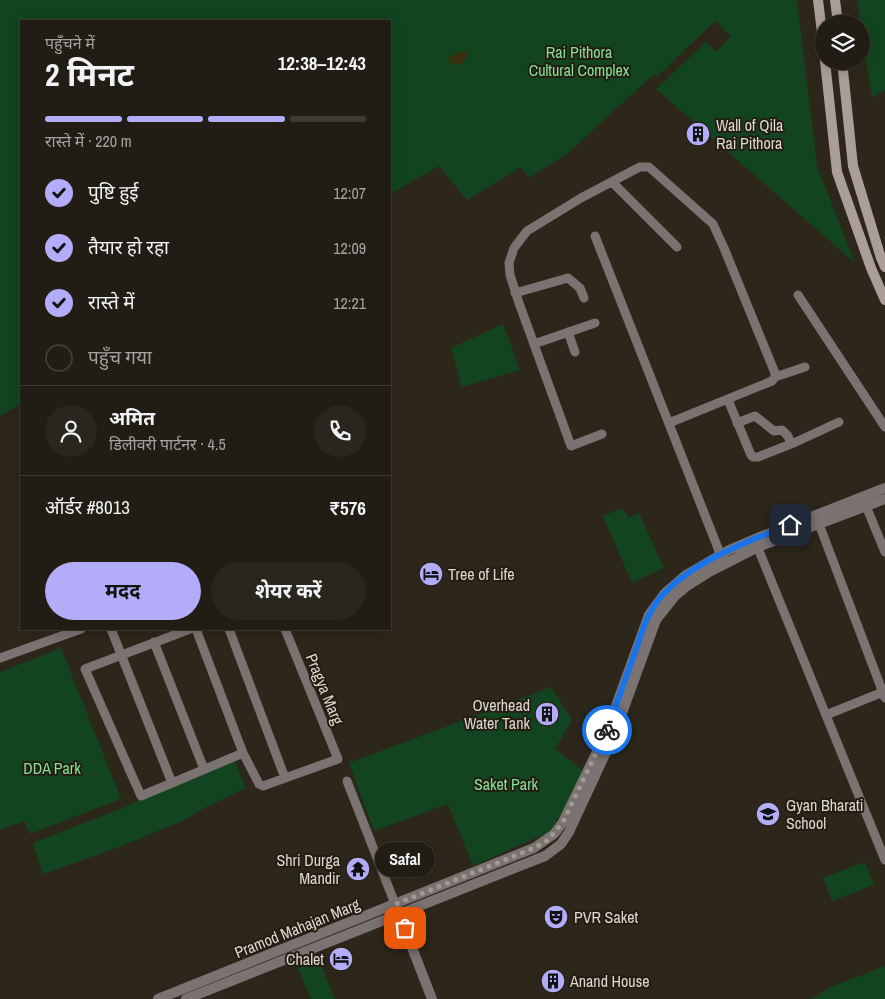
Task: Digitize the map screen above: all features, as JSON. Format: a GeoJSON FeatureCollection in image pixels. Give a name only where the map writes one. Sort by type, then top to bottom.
{"type":"FeatureCollection","features":[{"type":"Feature","properties":{"kind":"main road"},"geometry":{"type":"LineString","coordinates":[[818,0],[820,15]]}},
{"type":"Feature","properties":{"kind":"main road"},"geometry":{"type":"LineString","coordinates":[[835,0],[837,15]]}},
{"type":"Feature","properties":{"kind":"main road"},"geometry":{"type":"LineString","coordinates":[[826,70],[837,172],[871,268],[885,300]]}},
{"type":"Feature","properties":{"kind":"main road"},"geometry":{"type":"LineString","coordinates":[[843,70],[853,166],[885,267]]}},
{"type":"Feature","properties":{"kind":"main road"},"geometry":{"type":"LineString","coordinates":[[874,234],[885,246]]}},
{"type":"Feature","properties":{"kind":"street"},"geometry":{"type":"LineString","coordinates":[[602,434],[571,446],[510,275],[509,263],[514,248],[527,232],[640,167],[649,167],[710,220],[716,229],[775,373],[772,382],[669,423]]}},
{"type":"Feature","properties":{"kind":"street"},"geometry":{"type":"LineString","coordinates":[[612,182],[676,247]]}},
{"type":"Feature","properties":{"kind":"street"},"geometry":{"type":"LineString","coordinates":[[595,236],[722,560]]}},
{"type":"Feature","properties":{"kind":"street"},"geometry":{"type":"LineString","coordinates":[[516,292],[568,278],[580,288],[584,298]]}},
{"type":"Feature","properties":{"kind":"street"},"geometry":{"type":"LineString","coordinates":[[798,294],[885,427]]}},
{"type":"Feature","properties":{"kind":"street"},"geometry":{"type":"LineString","coordinates":[[534,344],[595,323]]}},
{"type":"Feature","properties":{"kind":"street"},"geometry":{"type":"LineString","coordinates":[[568,332],[575,352]]}},
{"type":"Feature","properties":{"kind":"street"},"geometry":{"type":"LineString","coordinates":[[775,377],[805,367]]}},
{"type":"Feature","properties":{"kind":"street"},"geometry":{"type":"LineString","coordinates":[[728,400],[753,457],[758,457],[791,444],[838,422]]}},
{"type":"Feature","properties":{"kind":"street"},"geometry":{"type":"LineString","coordinates":[[737,423],[755,416],[774,430],[782,430],[788,436],[791,444]]}},
{"type":"Feature","properties":{"kind":"street","name":"Pramod Mahajan Marg"},"geometry":{"type":"LineString","coordinates":[[158,999],[545,856],[561,844],[569,832],[614,735],[656,620],[675,596],[707,568],[722,560],[756,543],[885,488]]}},
{"type":"Feature","properties":{"kind":"street","name":"Pramod Mahajan Marg"},"geometry":{"type":"LineString","coordinates":[[756,543],[819,524],[885,499]]}},
{"type":"Feature","properties":{"kind":"street"},"geometry":{"type":"LineString","coordinates":[[866,506],[884,547]]}},
{"type":"Feature","properties":{"kind":"street"},"geometry":{"type":"LineString","coordinates":[[819,524],[884,695],[826,715]]}},
{"type":"Feature","properties":{"kind":"street"},"geometry":{"type":"LineString","coordinates":[[756,543],[885,860]]}},
{"type":"Feature","properties":{"kind":"street"},"geometry":{"type":"LineString","coordinates":[[0,658],[78,630]]}},
{"type":"Feature","properties":{"kind":"street"},"geometry":{"type":"LineString","coordinates":[[110,630],[172,783]]}},
{"type":"Feature","properties":{"kind":"street"},"geometry":{"type":"LineString","coordinates":[[187,630],[85,669],[141,796],[243,753]]}},
{"type":"Feature","properties":{"kind":"street"},"geometry":{"type":"LineString","coordinates":[[196,630],[243,753],[261,786],[285,778],[229,630]]}},
{"type":"Feature","properties":{"kind":"street","name":"Pragya Marg"},"geometry":{"type":"LineString","coordinates":[[285,630],[338,759],[285,778]]}},
{"type":"Feature","properties":{"kind":"street"},"geometry":{"type":"LineString","coordinates":[[154,642],[204,769]]}},
{"type":"Feature","properties":{"kind":"street"},"geometry":{"type":"LineString","coordinates":[[347,781],[432,999]]}},
{"type":"Feature","properties":{"kind":"street","name":"Pramod Mahajan Marg"},"geometry":{"type":"LineString","coordinates":[[186,999],[317,941]]}},
{"type":"Feature","properties":{"kind":"green space","name":"Rai Pithora Cultural Complex"},"geometry":{"type":"Polygon","coordinates":[[[0,0],[797,0],[817,166],[855,263],[656,89],[706,42],[716,52],[731,36],[715,21],[657,77],[654,74],[568,153],[529,178],[521,167],[467,200],[439,166],[391,193],[391,20],[20,20],[20,405],[0,416],[0,0]]]}},
{"type":"Feature","properties":{"kind":"green space"},"geometry":{"type":"Polygon","coordinates":[[[857,0],[885,0],[885,90],[872,98],[868,70],[870,70],[870,15],[859,15],[857,0]]]}},
{"type":"Feature","properties":{"kind":"green space"},"geometry":{"type":"Polygon","coordinates":[[[503,324],[520,370],[462,387],[451,348],[503,324]]]}},
{"type":"Feature","properties":{"kind":"green space"},"geometry":{"type":"Polygon","coordinates":[[[622,508],[629,518],[639,513],[664,568],[632,583],[603,516],[622,508]]]}},
{"type":"Feature","properties":{"kind":"green space","name":"DDA Park"},"geometry":{"type":"Polygon","coordinates":[[[61,648],[121,799],[30,834],[24,821],[0,830],[0,672],[61,648]]]}},
{"type":"Feature","properties":{"kind":"green space","name":"Saket Park"},"geometry":{"type":"Polygon","coordinates":[[[551,687],[572,720],[555,749],[585,772],[569,802],[549,832],[473,866],[448,804],[374,831],[349,763],[551,687]]]}},
{"type":"Feature","properties":{"kind":"green space"},"geometry":{"type":"Polygon","coordinates":[[[235,762],[246,788],[204,808],[187,819],[114,849],[43,874],[33,843],[125,807],[187,778],[235,762]]]}},
{"type":"Feature","properties":{"kind":"green space"},"geometry":{"type":"Polygon","coordinates":[[[865,862],[874,885],[832,901],[823,878],[865,862]]]}},
{"type":"Feature","properties":{"kind":"green space"},"geometry":{"type":"Polygon","coordinates":[[[316,953],[335,999],[311,999],[295,961],[316,953]]]}},
{"type":"Feature","properties":{"kind":"green space"},"geometry":{"type":"Polygon","coordinates":[[[885,966],[885,999],[812,999],[831,987],[885,966]]]}},
{"type":"Feature","properties":{"kind":"sand"},"geometry":{"type":"Polygon","coordinates":[[[463,51],[467,53],[467,57],[462,63],[454,65],[450,63],[449,57],[463,51]]]}},
{"type":"Feature","properties":{"kind":"way so far"},"geometry":{"type":"LineString","coordinates":[[405,928],[396,904],[534,848],[548,840],[563,822],[607,730]]}},
{"type":"Feature","properties":{"kind":"place","name":"Wall of Qila Rai Pithora"},"geometry":{"type":"Point","coordinates":[698,134]}},
{"type":"Feature","properties":{"kind":"place","name":"Tree of Life"},"geometry":{"type":"Point","coordinates":[431,574]}},
{"type":"Feature","properties":{"kind":"place","name":"Overhead Water Tank"},"geometry":{"type":"Point","coordinates":[547,714]}},
{"type":"Feature","properties":{"kind":"place","name":"Gyan Bharati School"},"geometry":{"type":"Point","coordinates":[768,814]}},
{"type":"Feature","properties":{"kind":"place","name":"Shri Durga Mandir"},"geometry":{"type":"Point","coordinates":[358,869]}},
{"type":"Feature","properties":{"kind":"place","name":"PVR Saket"},"geometry":{"type":"Point","coordinates":[556,917]}},
{"type":"Feature","properties":{"kind":"place","name":"Safal"},"geometry":{"type":"Point","coordinates":[405,928]}},
{"type":"Feature","properties":{"kind":"place","name":"Chalet"},"geometry":{"type":"Point","coordinates":[341,959]}},
{"type":"Feature","properties":{"kind":"place","name":"Anand House"},"geometry":{"type":"Point","coordinates":[553,981]}},
{"type":"Feature","properties":{"kind":"route"},"geometry":{"type":"LineString","coordinates":[[607,730],[649,615],[665,593],[675,583],[704,563],[729,550],[790,525]]}}]}
